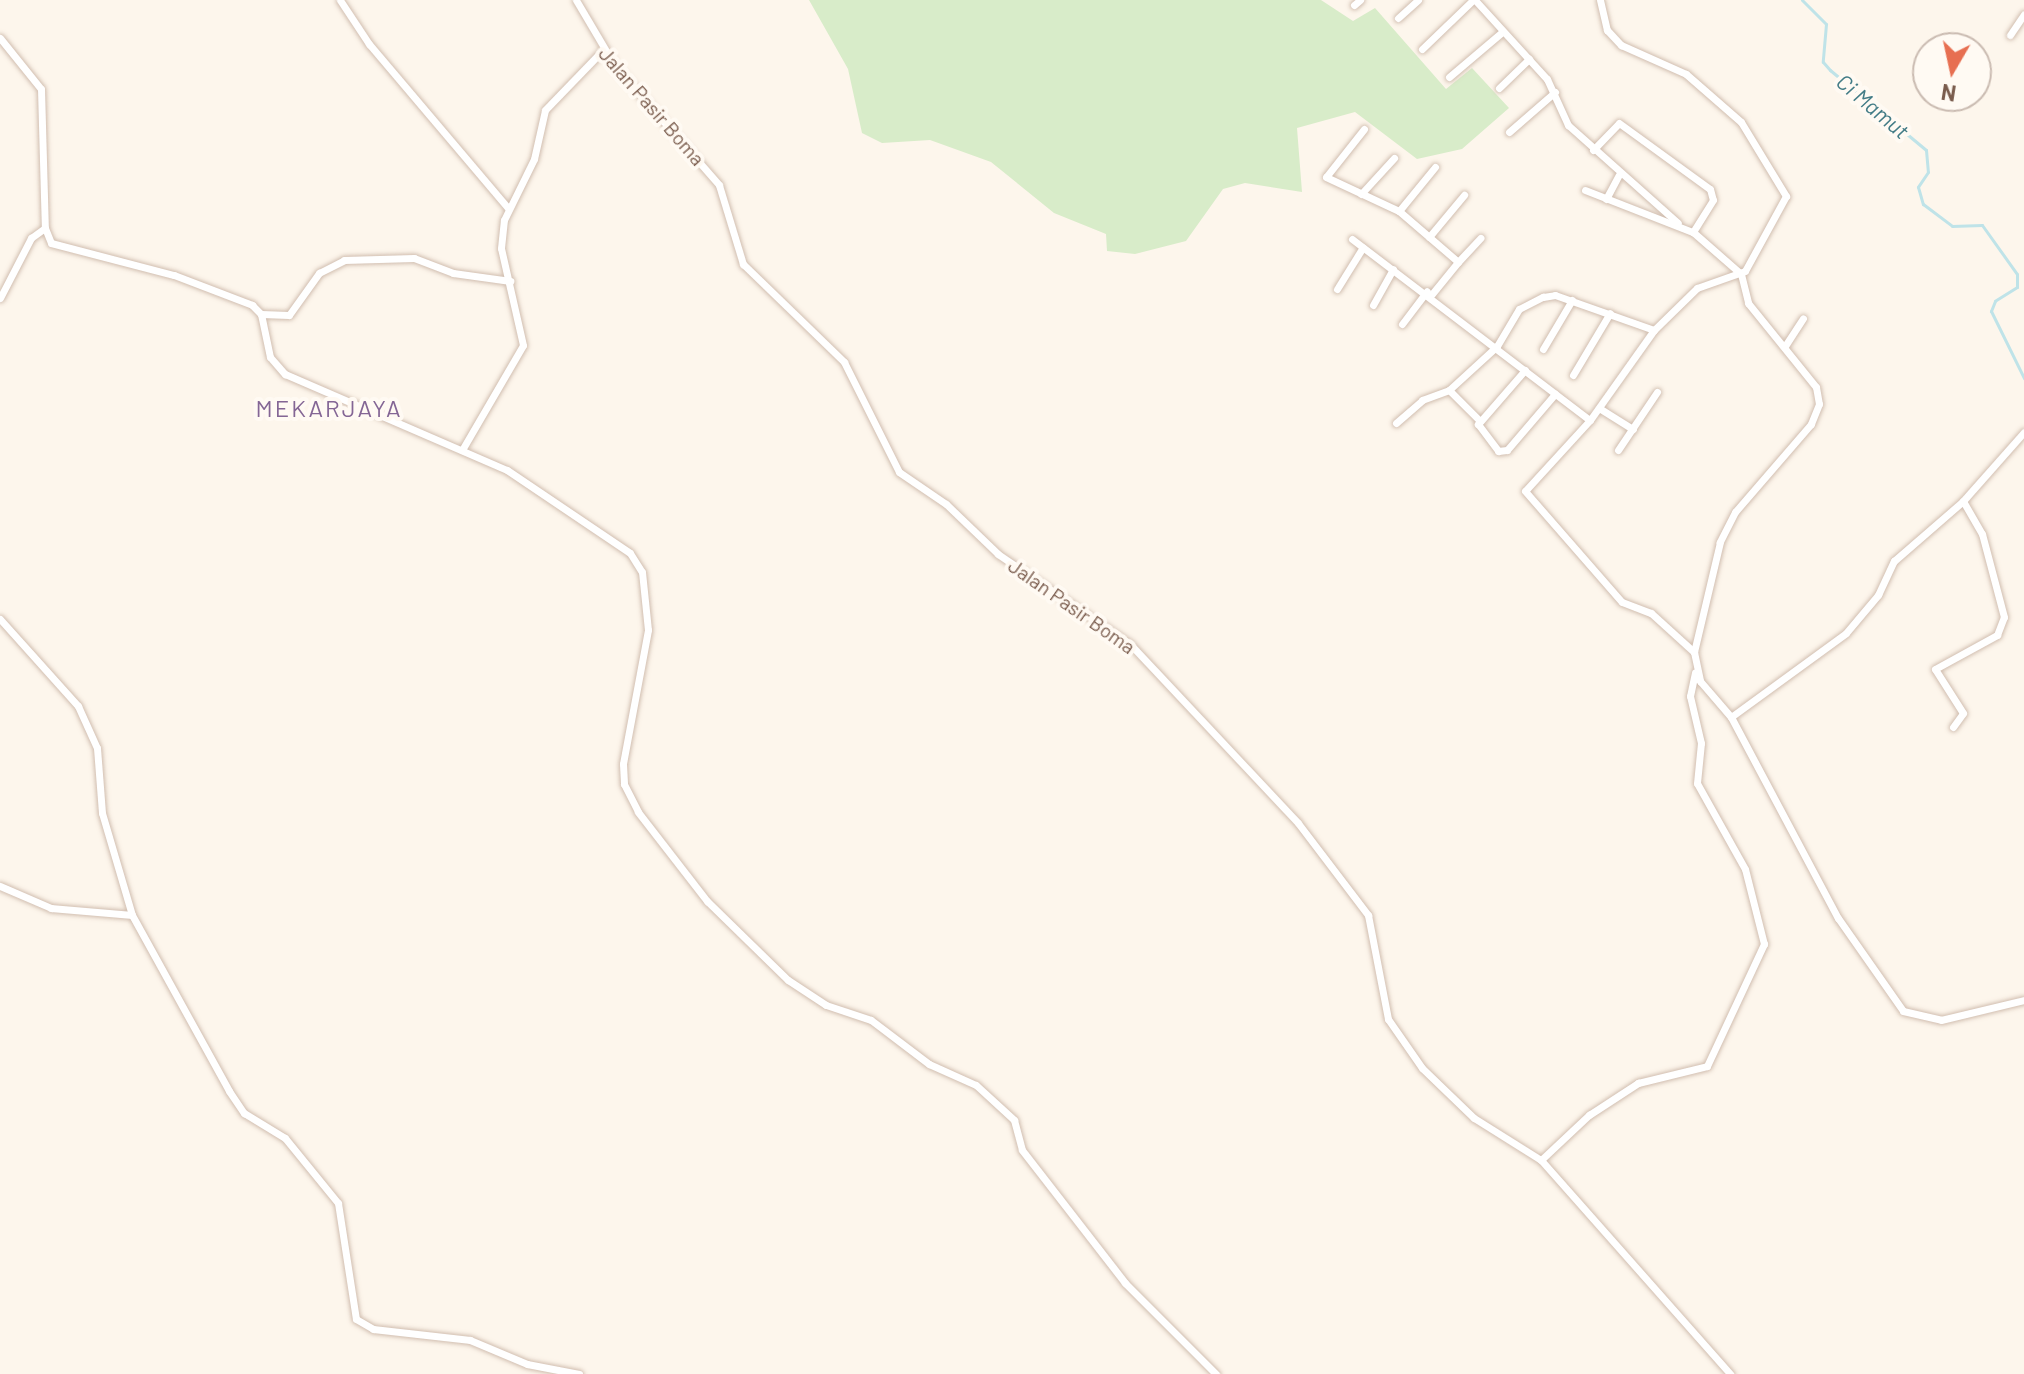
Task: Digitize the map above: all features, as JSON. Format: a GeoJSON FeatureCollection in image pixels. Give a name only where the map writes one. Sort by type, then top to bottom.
{"type":"FeatureCollection","features":[{"type":"Feature","properties":{"kind":"street"},"geometry":{"type":"LineString","coordinates":[[340,0],[369,44],[508,208]]}},
{"type":"Feature","properties":{"kind":"street","name":"Jalan Pasir Boma"},"geometry":{"type":"LineString","coordinates":[[576,0],[603,50],[719,185],[743,264],[844,362],[899,472],[946,504],[998,554],[1150,664],[1324,853],[1368,915],[1388,1019],[1422,1068],[1474,1118],[1541,1160],[1612,1236],[1730,1374]]}},
{"type":"Feature","properties":{"kind":"street"},"geometry":{"type":"LineString","coordinates":[[1398,18],[1418,0]]}},
{"type":"Feature","properties":{"kind":"street"},"geometry":{"type":"LineString","coordinates":[[1422,49],[1474,0],[1555,92],[1568,125],[1619,175],[1741,274],[1748,303],[1810,375],[1818,412],[1730,520],[1707,581],[1694,652],[1695,671],[1690,696],[1701,743],[1697,783],[1745,869],[1764,944],[1707,1066],[1638,1083],[1589,1115],[1541,1160]]}},
{"type":"Feature","properties":{"kind":"street"},"geometry":{"type":"LineString","coordinates":[[1600,0],[1613,38],[1712,94],[1778,175],[1786,196],[1782,211],[1741,274],[1697,288],[1654,330],[1590,420],[1527,485],[1525,499],[1622,602],[1651,613],[1694,652]]}},
{"type":"Feature","properties":{"kind":"street"},"geometry":{"type":"LineString","coordinates":[[2010,35],[2024,14]]}},
{"type":"Feature","properties":{"kind":"street"},"geometry":{"type":"LineString","coordinates":[[1449,77],[1502,32]]}},
{"type":"Feature","properties":{"kind":"street"},"geometry":{"type":"LineString","coordinates":[[0,38],[26,62],[46,107],[45,228],[51,243],[189,280],[261,314],[289,315],[319,273],[344,260],[414,258],[453,273],[510,281]]}},
{"type":"Feature","properties":{"kind":"street"},"geometry":{"type":"LineString","coordinates":[[462,450],[523,345],[500,239],[508,208],[534,159],[545,110],[603,50]]}},
{"type":"Feature","properties":{"kind":"street"},"geometry":{"type":"LineString","coordinates":[[1499,88],[1529,59]]}},
{"type":"Feature","properties":{"kind":"street"},"geometry":{"type":"LineString","coordinates":[[1509,132],[1555,92]]}},
{"type":"Feature","properties":{"kind":"street"},"geometry":{"type":"LineString","coordinates":[[1593,150],[1619,123],[1710,189],[1713,200],[1693,232]]}},
{"type":"Feature","properties":{"kind":"street"},"geometry":{"type":"LineString","coordinates":[[1364,129],[1326,174],[1399,211],[1458,262]]}},
{"type":"Feature","properties":{"kind":"street"},"geometry":{"type":"LineString","coordinates":[[1361,194],[1394,158]]}},
{"type":"Feature","properties":{"kind":"street"},"geometry":{"type":"LineString","coordinates":[[1399,211],[1435,167]]}},
{"type":"Feature","properties":{"kind":"street"},"geometry":{"type":"LineString","coordinates":[[1606,199],[1619,175]]}},
{"type":"Feature","properties":{"kind":"street"},"geometry":{"type":"LineString","coordinates":[[1585,190],[1678,223]]}},
{"type":"Feature","properties":{"kind":"street"},"geometry":{"type":"LineString","coordinates":[[1429,237],[1464,195]]}},
{"type":"Feature","properties":{"kind":"street"},"geometry":{"type":"LineString","coordinates":[[0,298],[31,238],[45,228]]}},
{"type":"Feature","properties":{"kind":"street"},"geometry":{"type":"LineString","coordinates":[[1402,324],[1480,238]]}},
{"type":"Feature","properties":{"kind":"street"},"geometry":{"type":"LineString","coordinates":[[1352,239],[1429,292],[1590,420]]}},
{"type":"Feature","properties":{"kind":"street"},"geometry":{"type":"LineString","coordinates":[[1337,289],[1363,247]]}},
{"type":"Feature","properties":{"kind":"street"},"geometry":{"type":"LineString","coordinates":[[1373,305],[1393,269]]}},
{"type":"Feature","properties":{"kind":"street"},"geometry":{"type":"LineString","coordinates":[[1396,423],[1422,400],[1449,390],[1497,346],[1521,306],[1552,295],[1654,330]]}},
{"type":"Feature","properties":{"kind":"street"},"geometry":{"type":"LineString","coordinates":[[1543,349],[1572,300]]}},
{"type":"Feature","properties":{"kind":"street"},"geometry":{"type":"LineString","coordinates":[[1573,375],[1610,313]]}},
{"type":"Feature","properties":{"kind":"street"},"geometry":{"type":"LineString","coordinates":[[261,314],[265,346],[285,374],[462,450],[542,489],[622,545],[640,566],[649,648],[624,784],[638,812],[707,901],[797,987],[871,1020],[929,1064],[976,1085],[1014,1120],[1022,1150],[1125,1283],[1216,1374]]}},
{"type":"Feature","properties":{"kind":"street"},"geometry":{"type":"LineString","coordinates":[[1785,346],[1803,318]]}},
{"type":"Feature","properties":{"kind":"street"},"geometry":{"type":"LineString","coordinates":[[1525,370],[1480,421],[1480,433],[1504,451],[1555,394]]}},
{"type":"Feature","properties":{"kind":"street"},"geometry":{"type":"LineString","coordinates":[[1449,390],[1480,421]]}},
{"type":"Feature","properties":{"kind":"street"},"geometry":{"type":"LineString","coordinates":[[1618,450],[1657,392]]}},
{"type":"Feature","properties":{"kind":"street"},"geometry":{"type":"LineString","coordinates":[[1599,408],[1633,429]]}},
{"type":"Feature","properties":{"kind":"street"},"geometry":{"type":"LineString","coordinates":[[1731,717],[1846,633],[1878,595],[1894,561],[1963,501],[2024,432]]}},
{"type":"Feature","properties":{"kind":"street"},"geometry":{"type":"LineString","coordinates":[[1953,727],[1962,711],[1935,669],[1997,635],[2004,617],[1982,534],[1963,501]]}},
{"type":"Feature","properties":{"kind":"street"},"geometry":{"type":"LineString","coordinates":[[0,619],[78,706],[97,748],[102,813],[132,915],[244,1113],[285,1138],[331,1190],[342,1216],[356,1319],[373,1329],[470,1340],[527,1364],[579,1374]]}},
{"type":"Feature","properties":{"kind":"street"},"geometry":{"type":"LineString","coordinates":[[1695,671],[1731,717],[1838,918],[1903,1011],[1941,1020],[2024,1000]]}},
{"type":"Feature","properties":{"kind":"street"},"geometry":{"type":"LineString","coordinates":[[0,886],[51,908],[132,915]]}},
{"type":"Feature","properties":{"kind":"green space"},"geometry":{"type":"Polygon","coordinates":[[[809,0],[1321,0],[1353,21],[1375,8],[1446,89],[1472,68],[1509,108],[1462,149],[1417,159],[1355,112],[1297,128],[1302,192],[1245,183],[1223,189],[1186,241],[1135,254],[1107,251],[1106,234],[1054,213],[991,162],[930,140],[882,143],[862,133],[848,69],[809,0]]]}},
{"type":"Feature","properties":{"kind":"waterway","name":"Ci Mamut"},"geometry":{"type":"LineString","coordinates":[[1802,0],[1826,24],[1823,62],[1926,150],[1928,172],[1918,187],[1923,204],[1952,226],[1982,225],[2017,274],[2017,287],[1995,301],[1991,311],[2024,378]]}},
{"type":"Feature","properties":{"kind":"district","name":"MEKARJAYA"},"geometry":{"type":"Point","coordinates":[329,408]}}]}
